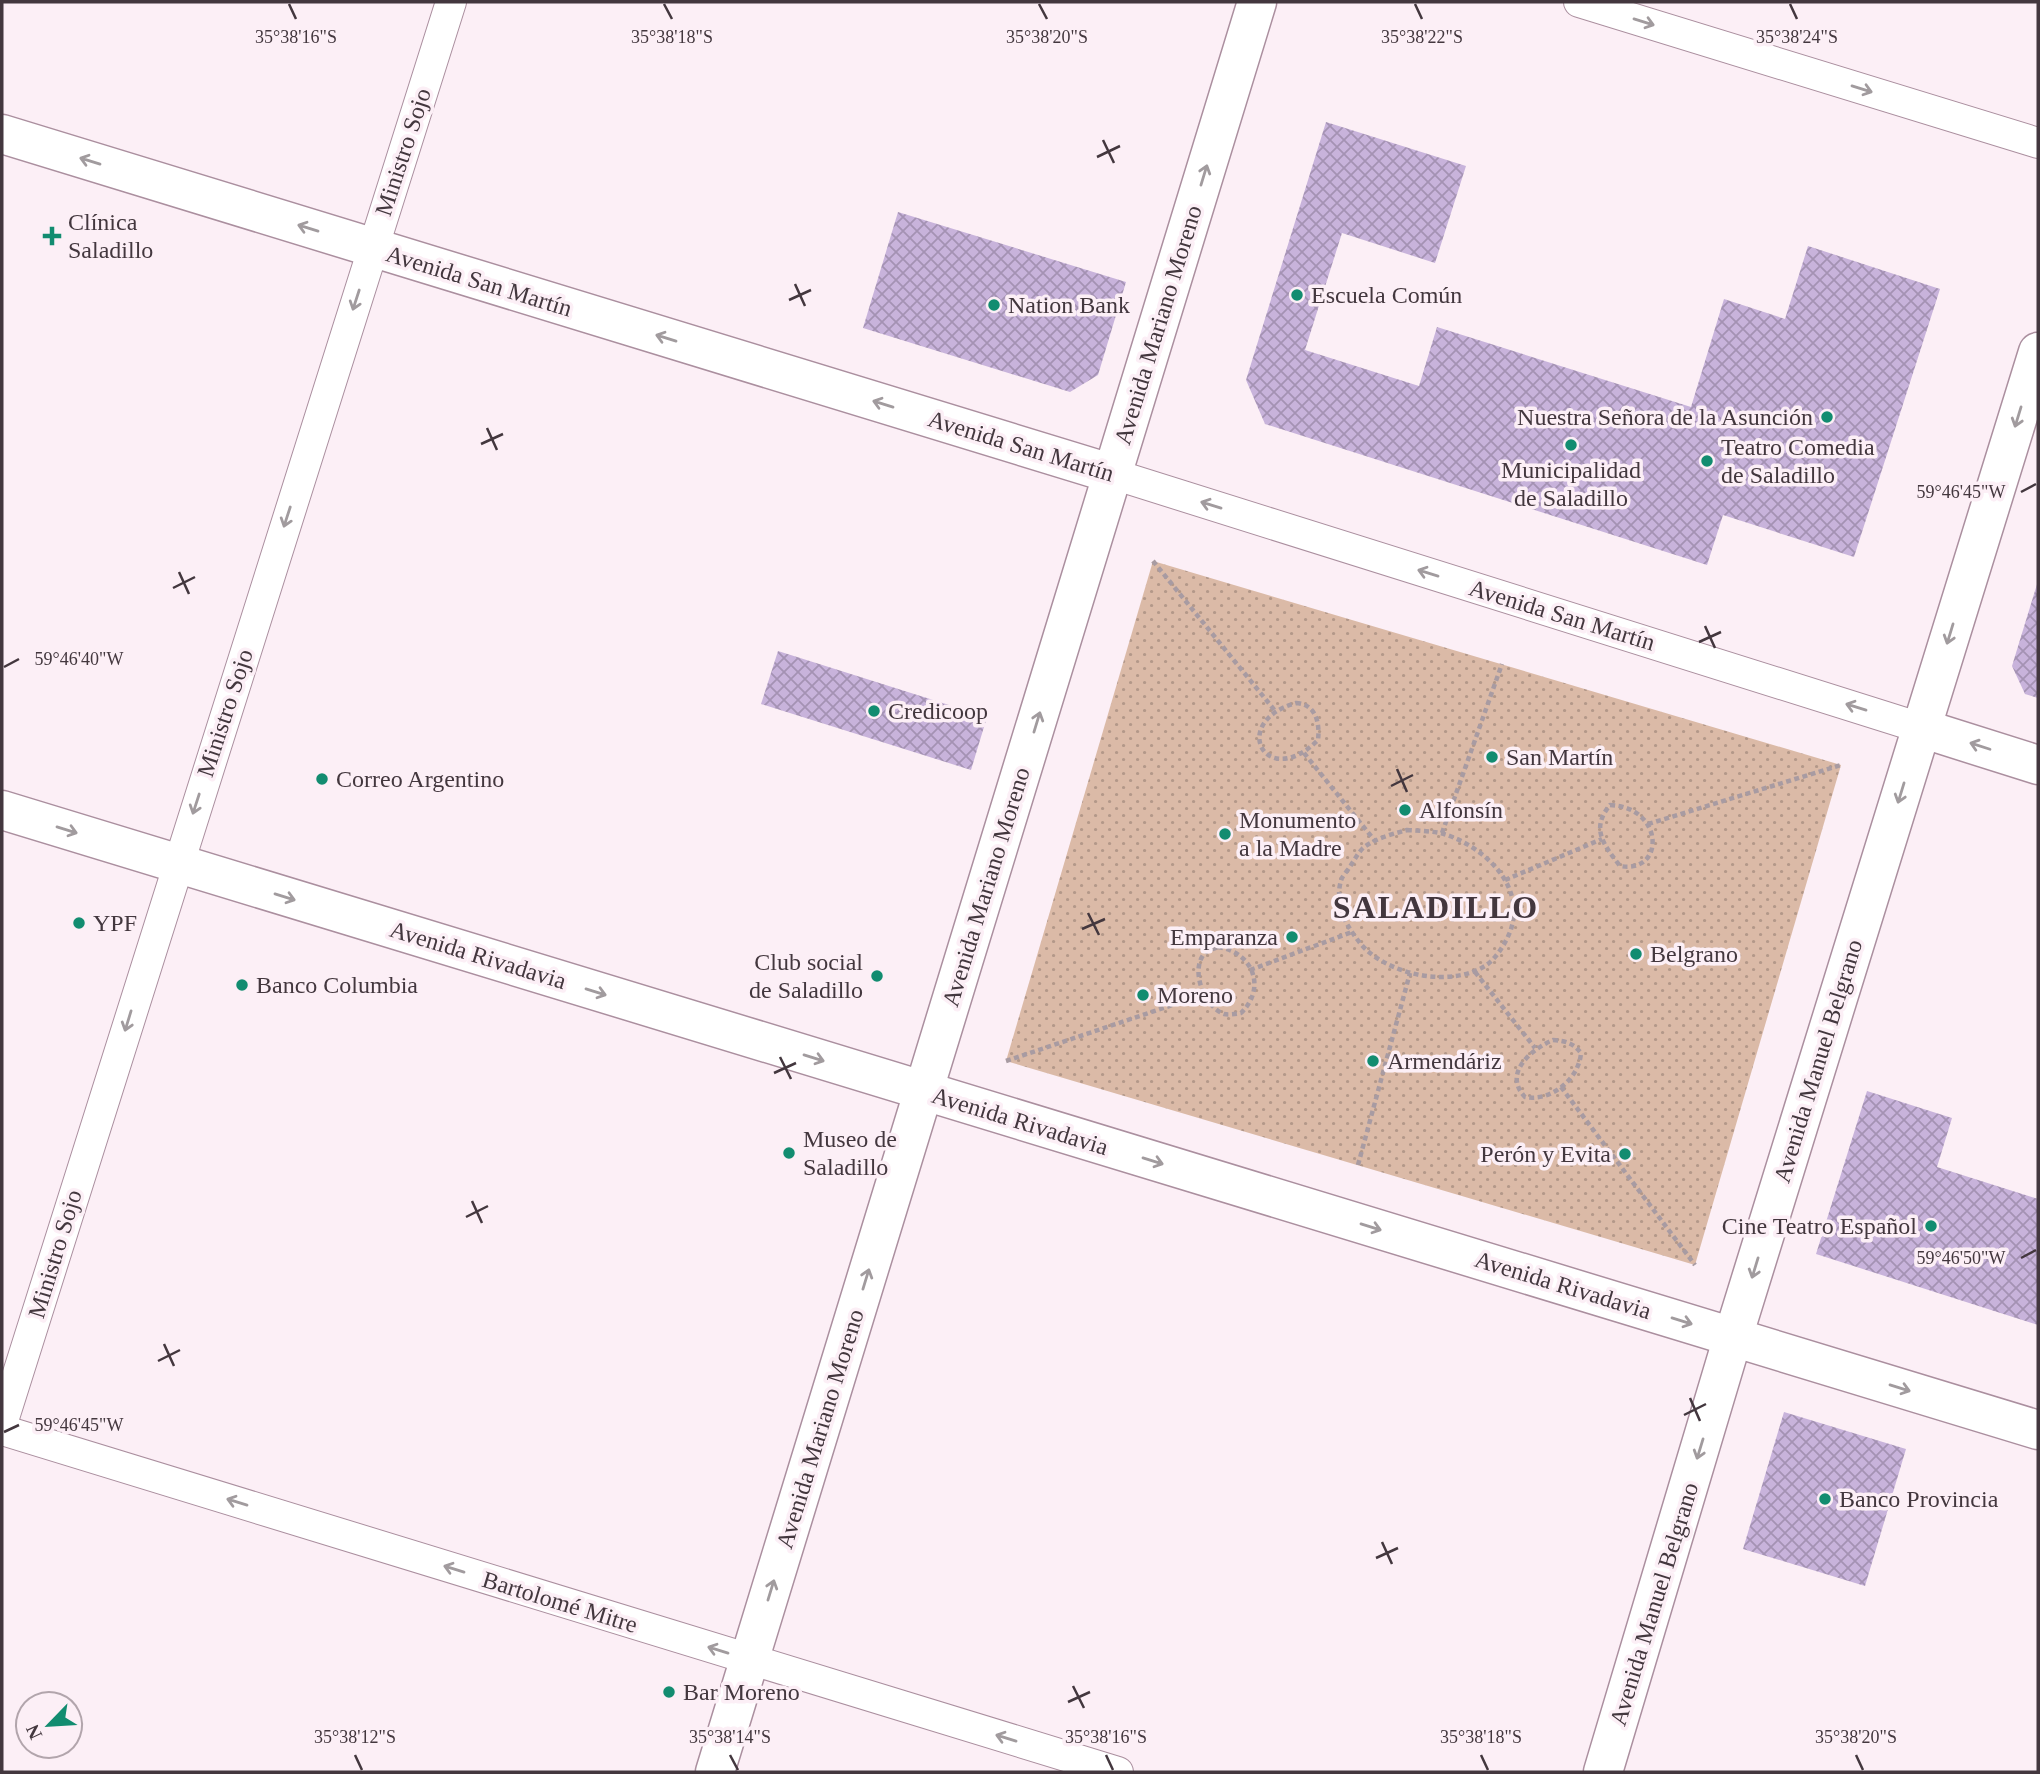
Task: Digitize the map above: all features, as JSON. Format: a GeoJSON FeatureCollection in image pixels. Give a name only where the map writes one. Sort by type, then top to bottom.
{"type":"FeatureCollection","features":[{"type":"Feature","properties":{"kind":"main road","name":"Avenida Mariano Moreno"},"geometry":{"type":"LineString","coordinates":[[715,1772],[1257,2]]}},
{"type":"Feature","properties":{"kind":"main road","name":"Avenida San Martín"},"geometry":{"type":"LineString","coordinates":[[2,134],[1113,474]]}},
{"type":"Feature","properties":{"kind":"main road","name":"Avenida Manuel Belgrano"},"geometry":{"type":"LineString","coordinates":[[1603,1772],[1734,1337],[2038,352]]}},
{"type":"Feature","properties":{"kind":"main road","name":"Avenida San Martín"},"geometry":{"type":"LineString","coordinates":[[1921,728],[2038,765]]}},
{"type":"Feature","properties":{"kind":"main road","name":"Avenida Rivadavia"},"geometry":{"type":"LineString","coordinates":[[2,810],[2038,1430]]}},
{"type":"Feature","properties":{"kind":"street","name":"Ministro Sojo"},"geometry":{"type":"LineString","coordinates":[[2,1427],[177,864],[451,2]]}},
{"type":"Feature","properties":{"kind":"street"},"geometry":{"type":"LineString","coordinates":[[1579,2],[2038,143]]}},
{"type":"Feature","properties":{"kind":"street","name":"Avenida San Martín"},"geometry":{"type":"LineString","coordinates":[[1113,474],[1921,728]]}},
{"type":"Feature","properties":{"kind":"street","name":"Bartolomé Mitre"},"geometry":{"type":"LineString","coordinates":[[2,1427],[1118,1772]]}},
{"type":"Feature","properties":{"kind":"path"},"geometry":{"type":"LineString","coordinates":[[1153,561],[1276,712]]}},
{"type":"Feature","properties":{"kind":"path"},"geometry":{"type":"LineString","coordinates":[[1442,834],[1502,664]]}},
{"type":"Feature","properties":{"kind":"path"},"geometry":{"type":"LineString","coordinates":[[1296,704],[1304,704],[1312,709],[1320,730],[1318,740],[1304,753],[1288,760],[1277,760],[1269,756],[1261,747],[1261,726],[1276,712],[1296,704]]}},
{"type":"Feature","properties":{"kind":"path"},"geometry":{"type":"LineString","coordinates":[[1304,753],[1375,841]]}},
{"type":"Feature","properties":{"kind":"path"},"geometry":{"type":"LineString","coordinates":[[1648,824],[1841,765]]}},
{"type":"Feature","properties":{"kind":"path"},"geometry":{"type":"LineString","coordinates":[[1610,805],[1636,811],[1648,824],[1654,841],[1651,853],[1642,863],[1630,868],[1620,866],[1602,839],[1599,825],[1602,815],[1610,805]]}},
{"type":"Feature","properties":{"kind":"path"},"geometry":{"type":"LineString","coordinates":[[1407,830],[1442,834],[1460,841],[1488,859],[1514,898],[1515,916],[1507,940],[1489,963],[1475,972],[1450,976],[1410,973],[1369,953],[1344,918],[1339,898],[1342,878],[1358,854],[1375,841],[1407,830]]}},
{"type":"Feature","properties":{"kind":"path"},"geometry":{"type":"LineString","coordinates":[[1504,880],[1602,839]]}},
{"type":"Feature","properties":{"kind":"path"},"geometry":{"type":"LineString","coordinates":[[1250,970],[1352,932]]}},
{"type":"Feature","properties":{"kind":"path"},"geometry":{"type":"LineString","coordinates":[[1218,947],[1233,949],[1245,959],[1256,983],[1254,997],[1241,1013],[1227,1015],[1214,1009],[1205,993],[1199,980],[1199,965],[1207,951],[1218,947]]}},
{"type":"Feature","properties":{"kind":"path"},"geometry":{"type":"LineString","coordinates":[[1475,972],[1535,1048]]}},
{"type":"Feature","properties":{"kind":"path"},"geometry":{"type":"LineString","coordinates":[[1358,1165],[1410,973]]}},
{"type":"Feature","properties":{"kind":"path"},"geometry":{"type":"LineString","coordinates":[[1006,1061],[1205,993]]}},
{"type":"Feature","properties":{"kind":"path"},"geometry":{"type":"LineString","coordinates":[[1553,1040],[1567,1041],[1575,1045],[1580,1054],[1575,1072],[1561,1087],[1532,1098],[1525,1097],[1519,1091],[1519,1069],[1535,1048],[1553,1040]]}},
{"type":"Feature","properties":{"kind":"path"},"geometry":{"type":"LineString","coordinates":[[1561,1087],[1695,1265]]}},
{"type":"Feature","properties":{"kind":"shaded area"},"geometry":{"type":"Polygon","coordinates":[[[1153,561],[1841,765],[1695,1265],[1006,1061],[1153,561]]]}},
{"type":"Feature","properties":{"kind":"building"},"geometry":{"type":"Polygon","coordinates":[[[1326,122],[1466,166],[1435,263],[1342,233],[1305,350],[1419,386],[1437,327],[1691,407],[1724,299],[1785,319],[1808,246],[1940,289],[1854,557],[1723,515],[1707,565],[1265,424],[1246,380],[1326,122]]]}},
{"type":"Feature","properties":{"kind":"building","name":"Nation Bank"},"geometry":{"type":"Polygon","coordinates":[[[898,212],[1126,282],[1098,375],[1070,392],[863,328],[898,212]]]}},
{"type":"Feature","properties":{"kind":"building"},"geometry":{"type":"Polygon","coordinates":[[[2038,581],[2038,698],[2025,694],[2012,666],[2038,581]]]}},
{"type":"Feature","properties":{"kind":"building","name":"Credicoop"},"geometry":{"type":"Polygon","coordinates":[[[778,651],[987,717],[971,770],[761,704],[778,651]]]}},
{"type":"Feature","properties":{"kind":"building","name":"Cine Teatro Español"},"geometry":{"type":"Polygon","coordinates":[[[1867,1091],[1952,1118],[1937,1167],[2038,1199],[2038,1325],[1816,1254],[1867,1091]]]}},
{"type":"Feature","properties":{"kind":"building","name":"Banco Provincia"},"geometry":{"type":"Polygon","coordinates":[[[1784,1412],[1906,1449],[1865,1586],[1743,1549],[1784,1412]]]}},
{"type":"Feature","properties":{"kind":"place","name":"Clínica Saladillo"},"geometry":{"type":"Point","coordinates":[52,236]}},
{"type":"Feature","properties":{"kind":"place","name":"Escuela Común"},"geometry":{"type":"Point","coordinates":[1297,295]}},
{"type":"Feature","properties":{"kind":"place","name":"Nation Bank"},"geometry":{"type":"Point","coordinates":[994,305]}},
{"type":"Feature","properties":{"kind":"place","name":"Nuestra Señora de la Asunción"},"geometry":{"type":"Point","coordinates":[1827,417]}},
{"type":"Feature","properties":{"kind":"place","name":"Municipalidad de Saladillo"},"geometry":{"type":"Point","coordinates":[1571,445]}},
{"type":"Feature","properties":{"kind":"place","name":"Teatro Comedia de Saladillo"},"geometry":{"type":"Point","coordinates":[1707,461]}},
{"type":"Feature","properties":{"kind":"place","name":"Credicoop"},"geometry":{"type":"Point","coordinates":[874,711]}},
{"type":"Feature","properties":{"kind":"place","name":"San Martín"},"geometry":{"type":"Point","coordinates":[1492,757]}},
{"type":"Feature","properties":{"kind":"place","name":"Correo Argentino"},"geometry":{"type":"Point","coordinates":[322,779]}},
{"type":"Feature","properties":{"kind":"place","name":"Alfonsín"},"geometry":{"type":"Point","coordinates":[1405,810]}},
{"type":"Feature","properties":{"kind":"place","name":"Monumento a la Madre"},"geometry":{"type":"Point","coordinates":[1225,834]}},
{"type":"Feature","properties":{"kind":"place","name":"YPF"},"geometry":{"type":"Point","coordinates":[79,923]}},
{"type":"Feature","properties":{"kind":"place","name":"Emparanza"},"geometry":{"type":"Point","coordinates":[1292,937]}},
{"type":"Feature","properties":{"kind":"place","name":"Belgrano"},"geometry":{"type":"Point","coordinates":[1636,954]}},
{"type":"Feature","properties":{"kind":"place","name":"Club social de Saladillo"},"geometry":{"type":"Point","coordinates":[877,976]}},
{"type":"Feature","properties":{"kind":"place","name":"Banco Columbia"},"geometry":{"type":"Point","coordinates":[242,985]}},
{"type":"Feature","properties":{"kind":"place","name":"Moreno"},"geometry":{"type":"Point","coordinates":[1143,995]}},
{"type":"Feature","properties":{"kind":"place","name":"Armendáriz"},"geometry":{"type":"Point","coordinates":[1373,1061]}},
{"type":"Feature","properties":{"kind":"place","name":"Museo de Saladillo"},"geometry":{"type":"Point","coordinates":[789,1153]}},
{"type":"Feature","properties":{"kind":"place","name":"Perón y Evita"},"geometry":{"type":"Point","coordinates":[1625,1154]}},
{"type":"Feature","properties":{"kind":"place","name":"Cine Teatro Español"},"geometry":{"type":"Point","coordinates":[1931,1226]}},
{"type":"Feature","properties":{"kind":"place","name":"Banco Provincia"},"geometry":{"type":"Point","coordinates":[1825,1499]}},
{"type":"Feature","properties":{"kind":"place","name":"Bar Moreno"},"geometry":{"type":"Point","coordinates":[669,1692]}},
{"type":"Feature","properties":{"kind":"district","name":"SALADILLO"},"geometry":{"type":"Point","coordinates":[1436,907]}}]}
